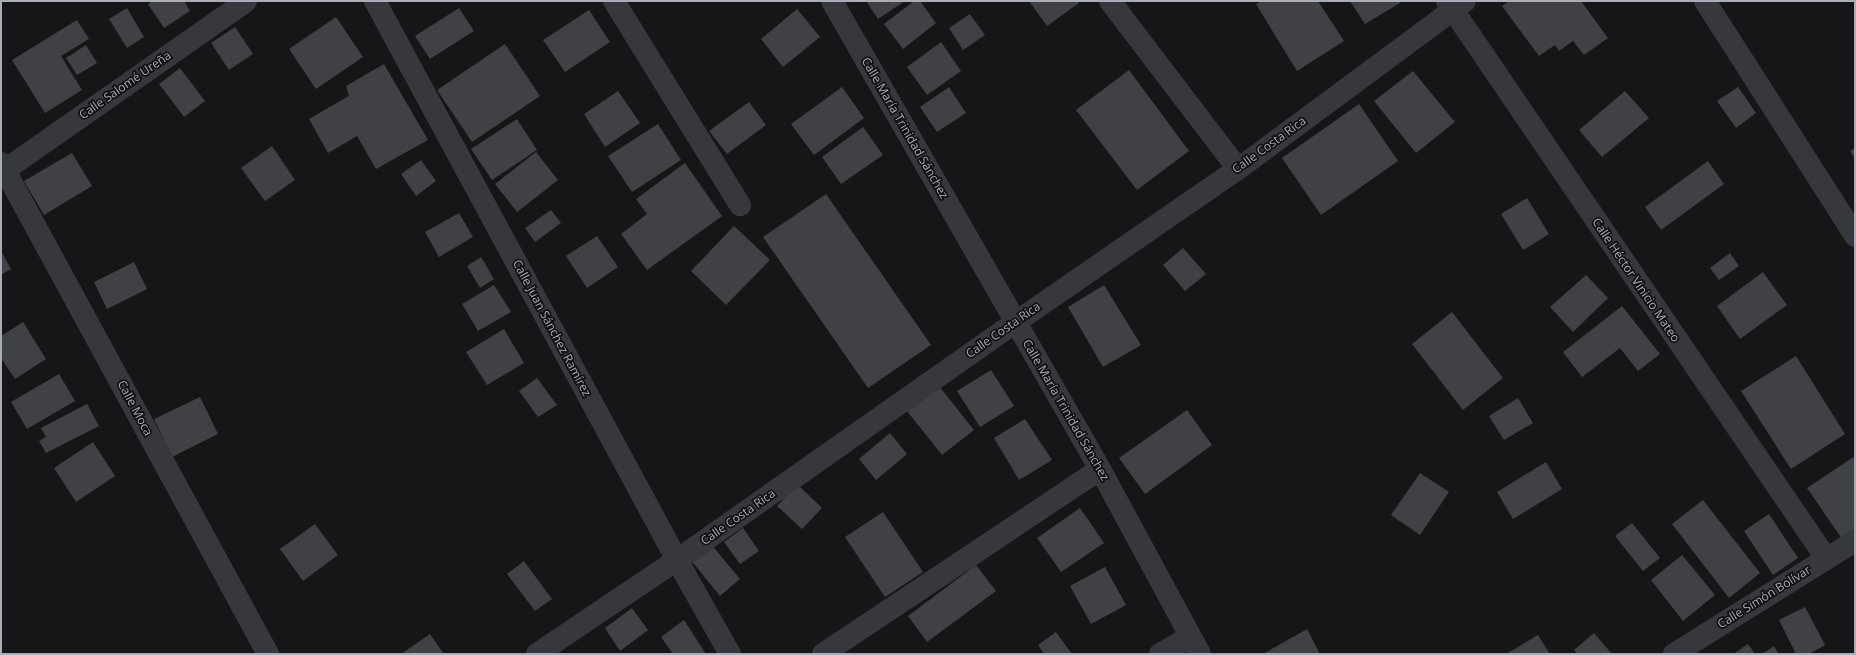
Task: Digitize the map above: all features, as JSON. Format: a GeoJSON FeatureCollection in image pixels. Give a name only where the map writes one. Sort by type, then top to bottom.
{"type":"FeatureCollection","features":[{"type":"Feature","properties":{"kind":"street","name":"Calle Salomé Ureña"},"geometry":{"type":"LineString","coordinates":[[3,166],[246,1]]}},
{"type":"Feature","properties":{"kind":"street","name":"Calle Juan Sánchez Ramírez"},"geometry":{"type":"LineString","coordinates":[[375,1],[677,560],[730,654]]}},
{"type":"Feature","properties":{"kind":"street"},"geometry":{"type":"LineString","coordinates":[[614,1],[740,205]]}},
{"type":"Feature","properties":{"kind":"street","name":"Calle María Trinidad Sánchez"},"geometry":{"type":"LineString","coordinates":[[832,1],[1100,469],[1195,646]]}},
{"type":"Feature","properties":{"kind":"street"},"geometry":{"type":"LineString","coordinates":[[1110,1],[1238,169]]}},
{"type":"Feature","properties":{"kind":"street"},"geometry":{"type":"LineString","coordinates":[[1706,1],[1855,236]]}},
{"type":"Feature","properties":{"kind":"street","name":"Calle Costa Rica"},"geometry":{"type":"LineString","coordinates":[[537,654],[677,560],[1016,322],[1238,169],[1455,4]]}},
{"type":"Feature","properties":{"kind":"street","name":"Calle Héctor Vinicio Mateo"},"geometry":{"type":"LineString","coordinates":[[1455,4],[1826,558]]}},
{"type":"Feature","properties":{"kind":"street","name":"Calle Moca"},"geometry":{"type":"LineString","coordinates":[[3,166],[268,654]]}},
{"type":"Feature","properties":{"kind":"street"},"geometry":{"type":"LineString","coordinates":[[823,654],[1100,469]]}},
{"type":"Feature","properties":{"kind":"street","name":"Calle Simón Bolívar"},"geometry":{"type":"LineString","coordinates":[[1674,654],[1855,541]]}},
{"type":"Feature","properties":{"kind":"street"},"geometry":{"type":"LineString","coordinates":[[1160,654],[1195,646]]}},
{"type":"Feature","properties":{"kind":"building"},"geometry":{"type":"Polygon","coordinates":[[[153,1],[184,1],[190,11],[164,28],[148,4],[153,1]]]}},
{"type":"Feature","properties":{"kind":"building"},"geometry":{"type":"Polygon","coordinates":[[[866,1],[905,1],[878,19],[866,1]]]}},
{"type":"Feature","properties":{"kind":"building"},"geometry":{"type":"Polygon","coordinates":[[[914,1],[920,1],[936,23],[903,49],[884,24],[914,1]]]}},
{"type":"Feature","properties":{"kind":"building"},"geometry":{"type":"Polygon","coordinates":[[[1029,1],[1078,1],[1079,3],[1047,26],[1029,1]]]}},
{"type":"Feature","properties":{"kind":"building"},"geometry":{"type":"Polygon","coordinates":[[[1261,1],[1318,1],[1344,41],[1297,71],[1256,4],[1261,1]]]}},
{"type":"Feature","properties":{"kind":"building"},"geometry":{"type":"Polygon","coordinates":[[[1350,1],[1399,1],[1400,3],[1365,24],[1350,1]]]}},
{"type":"Feature","properties":{"kind":"building"},"geometry":{"type":"Polygon","coordinates":[[[1509,1],[1581,1],[1608,38],[1584,55],[1573,41],[1559,51],[1555,45],[1539,56],[1502,6],[1509,1]]]}},
{"type":"Feature","properties":{"kind":"building"},"geometry":{"type":"Polygon","coordinates":[[[127,8],[144,37],[127,48],[109,19],[127,8]]]}},
{"type":"Feature","properties":{"kind":"building"},"geometry":{"type":"Polygon","coordinates":[[[459,8],[474,31],[430,59],[415,36],[459,8]]]}},
{"type":"Feature","properties":{"kind":"building"},"geometry":{"type":"Polygon","coordinates":[[[797,9],[820,37],[783,67],[761,39],[797,9]]]}},
{"type":"Feature","properties":{"kind":"building"},"geometry":{"type":"Polygon","coordinates":[[[589,10],[610,42],[565,72],[543,40],[589,10]]]}},
{"type":"Feature","properties":{"kind":"building"},"geometry":{"type":"Polygon","coordinates":[[[970,14],[985,35],[963,50],[949,28],[970,14]]]}},
{"type":"Feature","properties":{"kind":"building"},"geometry":{"type":"Polygon","coordinates":[[[336,17],[363,57],[316,89],[289,49],[336,17]]]}},
{"type":"Feature","properties":{"kind":"building"},"geometry":{"type":"Polygon","coordinates":[[[77,20],[89,39],[61,56],[82,90],[45,113],[12,60],[77,20]]]}},
{"type":"Feature","properties":{"kind":"building"},"geometry":{"type":"Polygon","coordinates":[[[235,27],[253,54],[229,70],[211,43],[235,27]]]}},
{"type":"Feature","properties":{"kind":"building"},"geometry":{"type":"Polygon","coordinates":[[[941,42],[961,71],[927,95],[907,67],[941,42]]]}},
{"type":"Feature","properties":{"kind":"building"},"geometry":{"type":"Polygon","coordinates":[[[505,44],[540,96],[472,142],[437,90],[505,44]]]}},
{"type":"Feature","properties":{"kind":"building"},"geometry":{"type":"Polygon","coordinates":[[[86,45],[97,63],[77,75],[66,58],[86,45]]]}},
{"type":"Feature","properties":{"kind":"building"},"geometry":{"type":"Polygon","coordinates":[[[384,64],[428,140],[376,169],[357,136],[328,153],[309,119],[349,96],[346,86],[384,64]]]}},
{"type":"Feature","properties":{"kind":"building"},"geometry":{"type":"Polygon","coordinates":[[[180,68],[205,101],[184,117],[159,84],[180,68]]]}},
{"type":"Feature","properties":{"kind":"building"},"geometry":{"type":"Polygon","coordinates":[[[1129,70],[1189,151],[1137,190],[1076,110],[1129,70]]]}},
{"type":"Feature","properties":{"kind":"building"},"geometry":{"type":"Polygon","coordinates":[[[1413,71],[1455,122],[1416,153],[1374,101],[1413,71]]]}},
{"type":"Feature","properties":{"kind":"building"},"geometry":{"type":"Polygon","coordinates":[[[842,87],[864,118],[814,155],[791,124],[842,87]]]}},
{"type":"Feature","properties":{"kind":"building"},"geometry":{"type":"Polygon","coordinates":[[[949,87],[966,113],[937,132],[920,107],[949,87]]]}},
{"type":"Feature","properties":{"kind":"building"},"geometry":{"type":"Polygon","coordinates":[[[1738,87],[1756,113],[1736,128],[1717,101],[1738,87]]]}},
{"type":"Feature","properties":{"kind":"building"},"geometry":{"type":"Polygon","coordinates":[[[618,91],[640,123],[605,147],[584,114],[618,91]]]}},
{"type":"Feature","properties":{"kind":"building"},"geometry":{"type":"Polygon","coordinates":[[[1625,91],[1649,118],[1602,157],[1579,130],[1625,91]]]}},
{"type":"Feature","properties":{"kind":"building"},"geometry":{"type":"Polygon","coordinates":[[[749,102],[766,125],[727,154],[709,131],[749,102]]]}},
{"type":"Feature","properties":{"kind":"building"},"geometry":{"type":"Polygon","coordinates":[[[1359,104],[1398,161],[1321,215],[1282,158],[1359,104]]]}},
{"type":"Feature","properties":{"kind":"building"},"geometry":{"type":"Polygon","coordinates":[[[517,119],[537,150],[492,180],[471,149],[517,119]]]}},
{"type":"Feature","properties":{"kind":"building"},"geometry":{"type":"Polygon","coordinates":[[[658,124],[681,160],[632,192],[608,156],[658,124]]]}},
{"type":"Feature","properties":{"kind":"building"},"geometry":{"type":"Polygon","coordinates":[[[863,127],[883,155],[841,184],[822,157],[863,127]]]}},
{"type":"Feature","properties":{"kind":"building"},"geometry":{"type":"Polygon","coordinates":[[[272,146],[295,180],[265,201],[241,168],[272,146]]]}},
{"type":"Feature","properties":{"kind":"building"},"geometry":{"type":"Polygon","coordinates":[[[1855,148],[1855,159],[1850,151],[1855,148]]]}},
{"type":"Feature","properties":{"kind":"building"},"geometry":{"type":"Polygon","coordinates":[[[536,152],[558,180],[517,212],[495,184],[536,152]]]}},
{"type":"Feature","properties":{"kind":"building"},"geometry":{"type":"Polygon","coordinates":[[[72,153],[92,186],[44,215],[24,181],[72,153]]]}},
{"type":"Feature","properties":{"kind":"building"},"geometry":{"type":"Polygon","coordinates":[[[421,160],[436,181],[416,196],[401,174],[421,160]]]}},
{"type":"Feature","properties":{"kind":"building"},"geometry":{"type":"Polygon","coordinates":[[[1708,161],[1724,184],[1661,230],[1645,207],[1708,161]]]}},
{"type":"Feature","properties":{"kind":"building"},"geometry":{"type":"Polygon","coordinates":[[[685,163],[722,216],[647,270],[621,234],[647,214],[636,199],[685,163]]]}},
{"type":"Feature","properties":{"kind":"building"},"geometry":{"type":"Polygon","coordinates":[[[826,194],[931,345],[868,388],[763,237],[826,194]]]}},
{"type":"Feature","properties":{"kind":"building"},"geometry":{"type":"Polygon","coordinates":[[[1527,198],[1549,234],[1523,250],[1501,214],[1527,198]]]}},
{"type":"Feature","properties":{"kind":"building"},"geometry":{"type":"Polygon","coordinates":[[[551,210],[561,223],[535,242],[525,228],[551,210]]]}},
{"type":"Feature","properties":{"kind":"building"},"geometry":{"type":"Polygon","coordinates":[[[459,213],[473,237],[439,257],[425,232],[459,213]]]}},
{"type":"Feature","properties":{"kind":"building"},"geometry":{"type":"Polygon","coordinates":[[[734,226],[770,260],[726,305],[691,271],[734,226]]]}},
{"type":"Feature","properties":{"kind":"building"},"geometry":{"type":"Polygon","coordinates":[[[597,236],[618,267],[587,288],[566,256],[597,236]]]}},
{"type":"Feature","properties":{"kind":"building"},"geometry":{"type":"Polygon","coordinates":[[[1183,248],[1206,274],[1185,291],[1163,265],[1183,248]]]}},
{"type":"Feature","properties":{"kind":"building"},"geometry":{"type":"Polygon","coordinates":[[[1,251],[11,269],[1,275],[1,251]]]}},
{"type":"Feature","properties":{"kind":"building"},"geometry":{"type":"Polygon","coordinates":[[[1730,253],[1739,266],[1719,280],[1710,268],[1730,253]]]}},
{"type":"Feature","properties":{"kind":"building"},"geometry":{"type":"Polygon","coordinates":[[[481,257],[494,279],[480,288],[467,266],[481,257]]]}},
{"type":"Feature","properties":{"kind":"building"},"geometry":{"type":"Polygon","coordinates":[[[134,262],[147,289],[107,309],[94,282],[134,262]]]}},
{"type":"Feature","properties":{"kind":"building"},"geometry":{"type":"Polygon","coordinates":[[[1763,272],[1787,305],[1740,339],[1717,306],[1763,272]]]}},
{"type":"Feature","properties":{"kind":"building"},"geometry":{"type":"Polygon","coordinates":[[[1586,275],[1608,298],[1573,332],[1550,307],[1586,275]]]}},
{"type":"Feature","properties":{"kind":"building"},"geometry":{"type":"Polygon","coordinates":[[[494,285],[511,312],[478,331],[462,304],[494,285]]]}},
{"type":"Feature","properties":{"kind":"building"},"geometry":{"type":"Polygon","coordinates":[[[1104,285],[1141,345],[1103,367],[1068,307],[1104,285]]]}},
{"type":"Feature","properties":{"kind":"building"},"geometry":{"type":"Polygon","coordinates":[[[1622,306],[1660,354],[1638,371],[1620,348],[1582,377],[1563,352],[1622,306]]]}},
{"type":"Feature","properties":{"kind":"building"},"geometry":{"type":"Polygon","coordinates":[[[1452,312],[1503,378],[1463,410],[1412,344],[1452,312]]]}},
{"type":"Feature","properties":{"kind":"building"},"geometry":{"type":"Polygon","coordinates":[[[23,322],[46,359],[15,379],[1,358],[1,336],[23,322]]]}},
{"type":"Feature","properties":{"kind":"building"},"geometry":{"type":"Polygon","coordinates":[[[504,329],[524,363],[487,385],[466,352],[504,329]]]}},
{"type":"Feature","properties":{"kind":"building"},"geometry":{"type":"Polygon","coordinates":[[[1796,356],[1845,434],[1791,469],[1741,391],[1796,356]]]}},
{"type":"Feature","properties":{"kind":"building"},"geometry":{"type":"Polygon","coordinates":[[[991,370],[1014,406],[980,427],[957,391],[991,370]]]}},
{"type":"Feature","properties":{"kind":"building"},"geometry":{"type":"Polygon","coordinates":[[[59,374],[75,401],[27,429],[11,402],[59,374]]]}},
{"type":"Feature","properties":{"kind":"building"},"geometry":{"type":"Polygon","coordinates":[[[537,378],[557,405],[538,417],[519,391],[537,378]]]}},
{"type":"Feature","properties":{"kind":"building"},"geometry":{"type":"Polygon","coordinates":[[[939,386],[974,430],[942,455],[907,411],[939,386]]]}},
{"type":"Feature","properties":{"kind":"building"},"geometry":{"type":"Polygon","coordinates":[[[200,397],[218,434],[172,457],[154,419],[200,397]]]}},
{"type":"Feature","properties":{"kind":"building"},"geometry":{"type":"Polygon","coordinates":[[[1518,398],[1533,423],[1504,440],[1489,416],[1518,398]]]}},
{"type":"Feature","properties":{"kind":"building"},"geometry":{"type":"Polygon","coordinates":[[[87,404],[99,426],[46,453],[39,441],[46,437],[41,428],[87,404]]]}},
{"type":"Feature","properties":{"kind":"building"},"geometry":{"type":"Polygon","coordinates":[[[1187,410],[1212,445],[1145,494],[1119,458],[1187,410]]]}},
{"type":"Feature","properties":{"kind":"building"},"geometry":{"type":"Polygon","coordinates":[[[1025,419],[1052,460],[1019,480],[994,438],[1025,419]]]}},
{"type":"Feature","properties":{"kind":"building"},"geometry":{"type":"Polygon","coordinates":[[[890,433],[907,454],[876,480],[859,459],[890,433]]]}},
{"type":"Feature","properties":{"kind":"building"},"geometry":{"type":"Polygon","coordinates":[[[93,442],[115,476],[76,502],[54,468],[93,442]]]}},
{"type":"Feature","properties":{"kind":"building"},"geometry":{"type":"Polygon","coordinates":[[[1855,456],[1855,530],[1842,539],[1807,488],[1855,456]]]}},
{"type":"Feature","properties":{"kind":"building"},"geometry":{"type":"Polygon","coordinates":[[[1546,462],[1562,489],[1513,519],[1497,492],[1546,462]]]}},
{"type":"Feature","properties":{"kind":"building"},"geometry":{"type":"Polygon","coordinates":[[[1420,473],[1449,492],[1420,535],[1391,515],[1420,473]]]}},
{"type":"Feature","properties":{"kind":"building"},"geometry":{"type":"Polygon","coordinates":[[[797,484],[822,508],[802,529],[777,506],[797,484]]]}},
{"type":"Feature","properties":{"kind":"building"},"geometry":{"type":"Polygon","coordinates":[[[1703,500],[1760,573],[1729,598],[1672,524],[1703,500]]]}},
{"type":"Feature","properties":{"kind":"building"},"geometry":{"type":"Polygon","coordinates":[[[1080,508],[1104,543],[1061,572],[1037,538],[1080,508]]]}},
{"type":"Feature","properties":{"kind":"building"},"geometry":{"type":"Polygon","coordinates":[[[883,512],[923,572],[885,597],[845,537],[883,512]]]}},
{"type":"Feature","properties":{"kind":"building"},"geometry":{"type":"Polygon","coordinates":[[[1769,514],[1798,558],[1773,575],[1744,531],[1769,514]]]}},
{"type":"Feature","properties":{"kind":"building"},"geometry":{"type":"Polygon","coordinates":[[[1632,523],[1660,558],[1643,571],[1615,536],[1632,523]]]}},
{"type":"Feature","properties":{"kind":"building"},"geometry":{"type":"Polygon","coordinates":[[[315,524],[338,555],[303,581],[280,549],[315,524]]]}},
{"type":"Feature","properties":{"kind":"building"},"geometry":{"type":"Polygon","coordinates":[[[743,528],[759,551],[740,564],[724,542],[743,528]]]}},
{"type":"Feature","properties":{"kind":"building"},"geometry":{"type":"Polygon","coordinates":[[[710,543],[740,579],[720,596],[690,559],[710,543]]]}},
{"type":"Feature","properties":{"kind":"building"},"geometry":{"type":"Polygon","coordinates":[[[1682,555],[1715,595],[1683,621],[1651,580],[1682,555]]]}},
{"type":"Feature","properties":{"kind":"building"},"geometry":{"type":"Polygon","coordinates":[[[524,561],[552,599],[535,611],[507,574],[524,561]]]}},
{"type":"Feature","properties":{"kind":"building"},"geometry":{"type":"Polygon","coordinates":[[[976,565],[996,591],[927,642],[908,616],[976,565]]]}},
{"type":"Feature","properties":{"kind":"building"},"geometry":{"type":"Polygon","coordinates":[[[1105,567],[1126,605],[1091,624],[1070,586],[1105,567]]]}},
{"type":"Feature","properties":{"kind":"building"},"geometry":{"type":"Polygon","coordinates":[[[1805,607],[1825,645],[1809,654],[1796,654],[1779,620],[1805,607]]]}},
{"type":"Feature","properties":{"kind":"building"},"geometry":{"type":"Polygon","coordinates":[[[632,608],[648,630],[620,651],[605,628],[632,608]]]}},
{"type":"Feature","properties":{"kind":"building"},"geometry":{"type":"Polygon","coordinates":[[[684,620],[706,654],[673,654],[661,637],[684,620]]]}},
{"type":"Feature","properties":{"kind":"building"},"geometry":{"type":"Polygon","coordinates":[[[1307,629],[1320,654],[1263,654],[1307,629]]]}},
{"type":"Feature","properties":{"kind":"building"},"geometry":{"type":"Polygon","coordinates":[[[1056,632],[1072,654],[1044,654],[1038,645],[1056,632]]]}},
{"type":"Feature","properties":{"kind":"building"},"geometry":{"type":"Polygon","coordinates":[[[1594,633],[1612,654],[1577,654],[1574,650],[1594,633]]]}},
{"type":"Feature","properties":{"kind":"building"},"geometry":{"type":"Polygon","coordinates":[[[430,634],[444,654],[401,654],[430,634]]]}},
{"type":"Feature","properties":{"kind":"building"},"geometry":{"type":"Polygon","coordinates":[[[1538,635],[1550,654],[1506,654],[1538,635]]]}},
{"type":"Feature","properties":{"kind":"building"},"geometry":{"type":"Polygon","coordinates":[[[1748,644],[1755,654],[1735,653],[1748,644]]]}},
{"type":"Feature","properties":{"kind":"building"},"geometry":{"type":"Polygon","coordinates":[[[1774,646],[1779,654],[1762,654],[1774,646]]]}}]}
